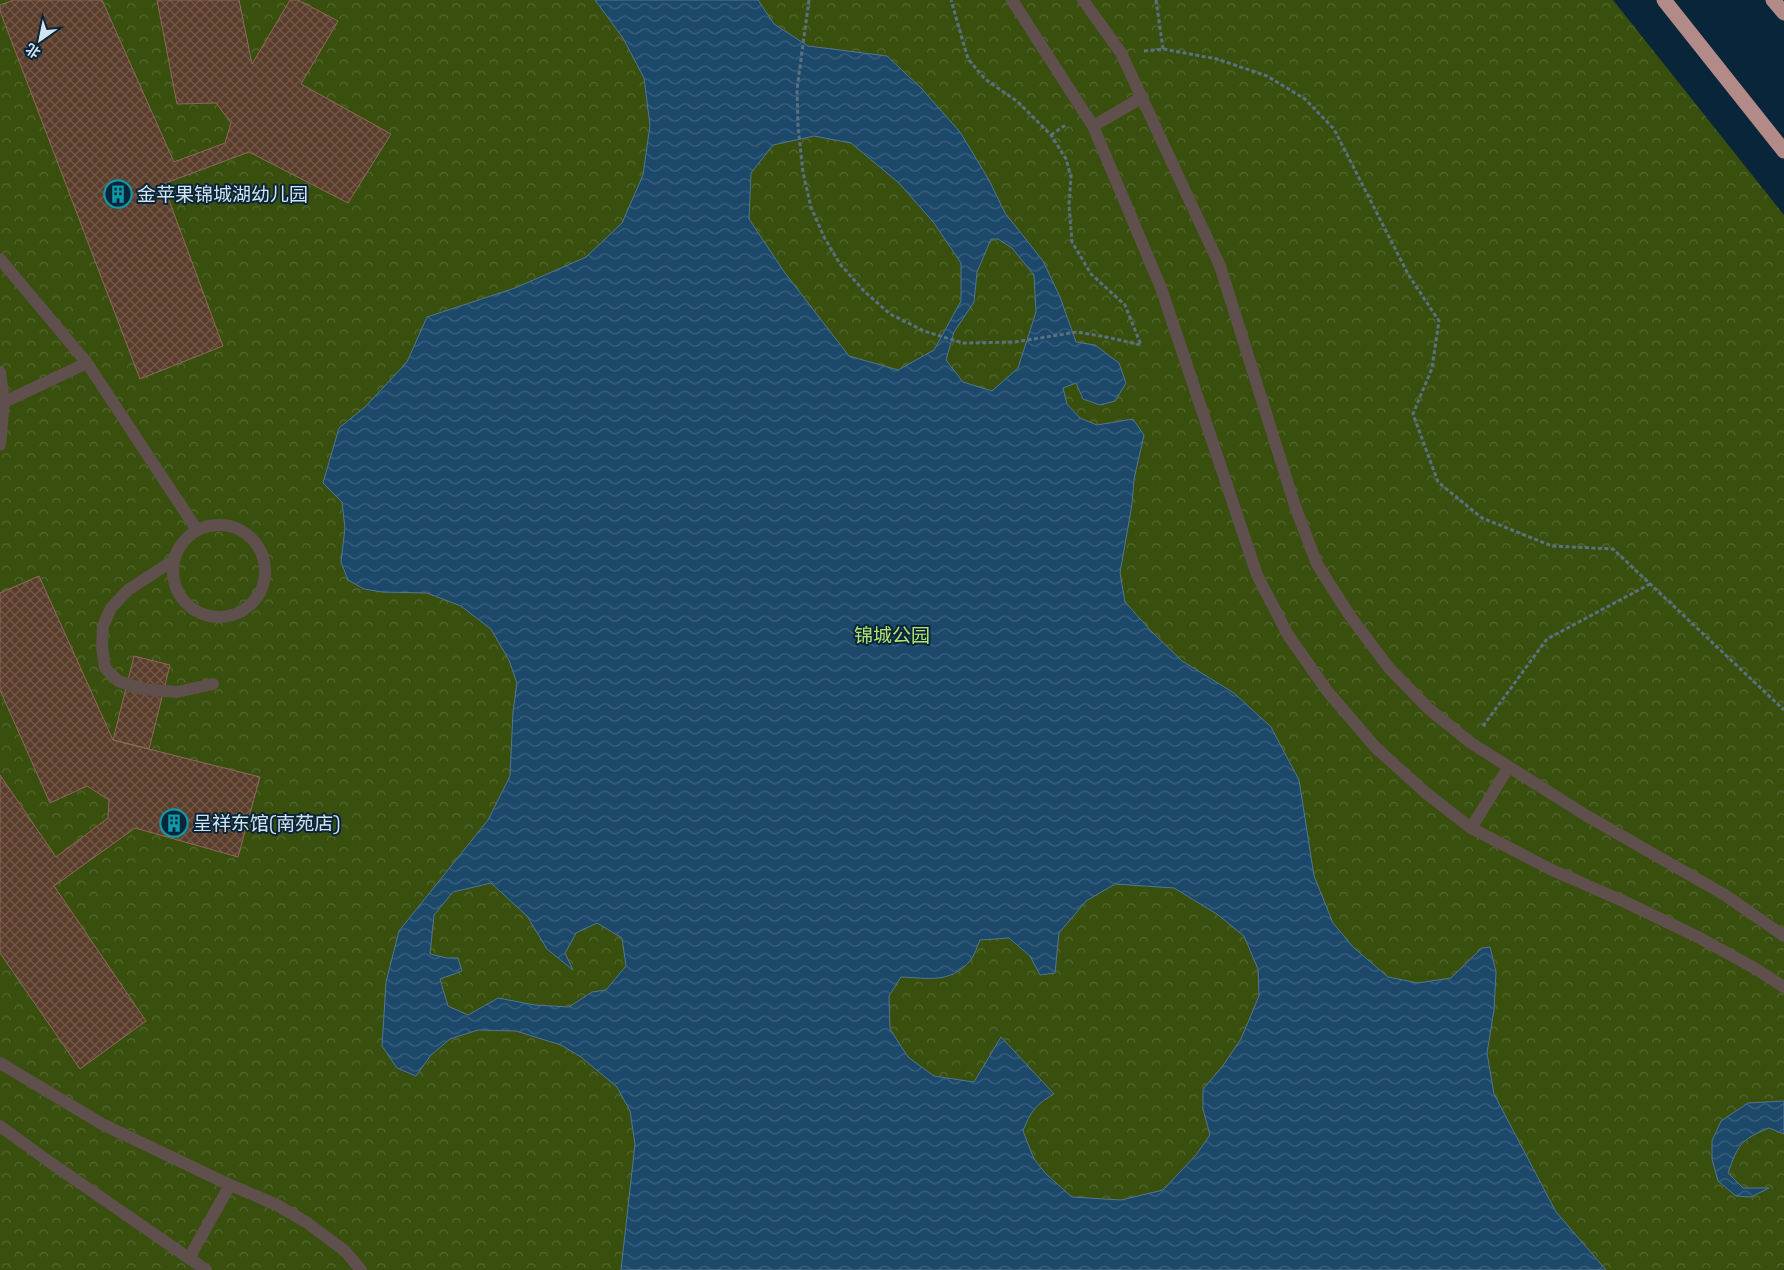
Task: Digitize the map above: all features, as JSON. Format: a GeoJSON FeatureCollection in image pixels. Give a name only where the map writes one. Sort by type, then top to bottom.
{"type":"FeatureCollection","features":[{"type":"Feature","properties":{"kind":"highway"},"geometry":{"type":"LineString","coordinates":[[1664,0],[1784,151]]}},
{"type":"Feature","properties":{"kind":"highway"},"geometry":{"type":"LineString","coordinates":[[1773,0],[1784,13]]}},
{"type":"Feature","properties":{"kind":"lane"},"geometry":{"type":"LineString","coordinates":[[1012,0],[1093,126],[1161,288],[1258,575],[1288,635],[1328,692],[1376,748],[1426,793],[1472,828],[1552,870],[1698,937],[1784,987]]}},
{"type":"Feature","properties":{"kind":"lane"},"geometry":{"type":"LineString","coordinates":[[1083,0],[1122,53],[1220,266],[1292,497],[1316,564],[1350,616],[1389,668],[1429,710],[1471,743],[1587,816],[1725,895],[1784,936]]}},
{"type":"Feature","properties":{"kind":"lane"},"geometry":{"type":"LineString","coordinates":[[1093,126],[1143,97]]}},
{"type":"Feature","properties":{"kind":"lane"},"geometry":{"type":"LineString","coordinates":[[0,259],[87,363],[197,530]]}},
{"type":"Feature","properties":{"kind":"lane"},"geometry":{"type":"LineString","coordinates":[[4,402],[87,363]]}},
{"type":"Feature","properties":{"kind":"lane"},"geometry":{"type":"LineString","coordinates":[[0,372],[4,402],[0,445]]}},
{"type":"Feature","properties":{"kind":"lane"},"geometry":{"type":"LineString","coordinates":[[215,525],[234,527],[251,537],[262,552],[266,571],[261,590],[250,605],[233,615],[214,616],[196,610],[182,597],[174,580],[174,560],[182,543],[197,530],[215,525]]}},
{"type":"Feature","properties":{"kind":"lane"},"geometry":{"type":"LineString","coordinates":[[174,560],[128,590],[111,608],[103,626],[102,647],[106,668],[118,681],[142,689],[177,692],[213,684]]}},
{"type":"Feature","properties":{"kind":"lane"},"geometry":{"type":"LineString","coordinates":[[1472,828],[1508,768]]}},
{"type":"Feature","properties":{"kind":"lane"},"geometry":{"type":"LineString","coordinates":[[0,1063],[84,1114],[230,1185],[275,1204],[306,1222],[344,1251],[361,1270]]}},
{"type":"Feature","properties":{"kind":"lane"},"geometry":{"type":"LineString","coordinates":[[0,1126],[206,1270]]}},
{"type":"Feature","properties":{"kind":"lane"},"geometry":{"type":"LineString","coordinates":[[189,1258],[230,1185]]}},
{"type":"Feature","properties":{"kind":"path"},"geometry":{"type":"LineString","coordinates":[[808,0],[797,89],[798,126],[803,173],[811,207],[824,237],[840,264],[864,291],[890,314],[924,331],[963,343],[1015,342],[1077,332],[1106,336],[1141,345],[1125,305],[1090,274],[1072,242],[1069,205],[1071,177],[1066,159],[1051,135],[1018,102],[985,78],[968,59],[951,0]]}},
{"type":"Feature","properties":{"kind":"path"},"geometry":{"type":"LineString","coordinates":[[1156,0],[1164,49]]}},
{"type":"Feature","properties":{"kind":"path"},"geometry":{"type":"LineString","coordinates":[[1122,53],[1164,49],[1216,59],[1267,76],[1305,99],[1334,129],[1408,274],[1439,321],[1432,368],[1413,414],[1438,482],[1482,518],[1552,546],[1613,549],[1784,710]]}},
{"type":"Feature","properties":{"kind":"path"},"geometry":{"type":"LineString","coordinates":[[1471,743],[1547,639],[1650,584]]}},
{"type":"Feature","properties":{"kind":"green space","name":"锦城公园"},"geometry":{"type":"Polygon","coordinates":[[[0,0],[1613,0],[1784,215],[1784,1270],[0,1270],[0,0]]]}},
{"type":"Feature","properties":{"kind":"water"},"geometry":{"type":"Polygon","coordinates":[[[595,0],[758,0],[774,24],[808,46],[887,56],[921,88],[960,132],[989,180],[1005,213],[1043,261],[1060,297],[1076,342],[1095,345],[1119,363],[1126,383],[1115,401],[1100,405],[1083,399],[1076,383],[1063,388],[1067,404],[1080,418],[1097,425],[1133,419],[1144,435],[1134,479],[1132,504],[1120,573],[1125,602],[1182,661],[1234,693],[1271,727],[1299,780],[1314,876],[1333,923],[1353,947],[1388,977],[1418,983],[1451,978],[1482,948],[1490,947],[1496,972],[1494,1010],[1487,1053],[1494,1094],[1556,1212],[1606,1270],[621,1270],[635,1144],[630,1111],[617,1087],[581,1057],[561,1045],[516,1031],[478,1030],[450,1039],[431,1055],[416,1076],[397,1068],[382,1046],[386,982],[399,931],[488,820],[510,776],[513,712],[517,683],[509,660],[491,629],[461,606],[427,593],[382,592],[364,589],[348,580],[341,562],[345,528],[342,502],[323,483],[339,428],[365,407],[407,362],[427,317],[515,288],[586,257],[622,223],[643,175],[650,125],[644,78],[623,38],[595,0]],[[814,136],[773,145],[751,173],[749,219],[785,273],[849,356],[898,370],[934,350],[961,301],[961,263],[934,223],[899,183],[851,143],[814,136]],[[991,239],[977,272],[974,302],[954,332],[946,360],[963,382],[992,391],[1018,368],[1036,312],[1034,275],[1012,248],[998,239],[991,239]],[[491,883],[453,892],[434,915],[430,954],[447,958],[458,958],[462,971],[440,979],[448,1006],[468,1015],[498,998],[535,1005],[569,1007],[592,992],[606,990],[626,966],[622,938],[597,923],[576,933],[565,953],[573,970],[547,949],[527,916],[491,883]],[[1115,884],[1086,901],[1059,933],[1055,973],[1040,975],[1030,956],[1009,938],[980,940],[970,961],[954,973],[938,978],[901,977],[889,996],[890,1029],[908,1057],[934,1076],[974,1082],[1001,1037],[1054,1094],[1034,1109],[1023,1131],[1034,1159],[1046,1174],[1072,1197],[1121,1200],[1163,1190],[1196,1155],[1210,1135],[1203,1109],[1203,1089],[1222,1067],[1241,1039],[1259,996],[1258,969],[1244,936],[1217,914],[1174,888],[1115,884]]]}},
{"type":"Feature","properties":{"kind":"water"},"geometry":{"type":"Polygon","coordinates":[[[1784,1101],[1784,1134],[1769,1128],[1746,1140],[1741,1144],[1728,1173],[1743,1188],[1769,1188],[1751,1197],[1736,1196],[1718,1181],[1712,1159],[1712,1141],[1721,1121],[1748,1103],[1784,1101]]]}},
{"type":"Feature","properties":{"kind":"building","name":"金苹果锦城湖幼儿园"},"geometry":{"type":"Polygon","coordinates":[[[14,0],[102,0],[174,162],[225,143],[231,123],[216,103],[177,104],[157,0],[239,0],[252,64],[290,0],[298,0],[338,21],[301,84],[391,134],[348,203],[249,152],[163,184],[223,346],[140,379],[0,11],[0,5],[14,0]]]}},
{"type":"Feature","properties":{"kind":"building","name":"呈祥东馆(南苑店)"},"geometry":{"type":"Polygon","coordinates":[[[39,576],[113,740],[260,777],[238,857],[135,828],[54,886],[146,1021],[80,1069],[0,953],[0,775],[56,857],[108,818],[109,800],[87,786],[50,803],[0,690],[0,593],[39,576]]]}},
{"type":"Feature","properties":{"kind":"building"},"geometry":{"type":"Polygon","coordinates":[[[134,656],[170,665],[149,749],[113,740],[134,656]]]}},
{"type":"Feature","properties":{"kind":"place","name":"金苹果锦城湖幼儿园"},"geometry":{"type":"Point","coordinates":[118,194]}},
{"type":"Feature","properties":{"kind":"place","name":"呈祥东馆(南苑店)"},"geometry":{"type":"Point","coordinates":[174,823]}}]}
